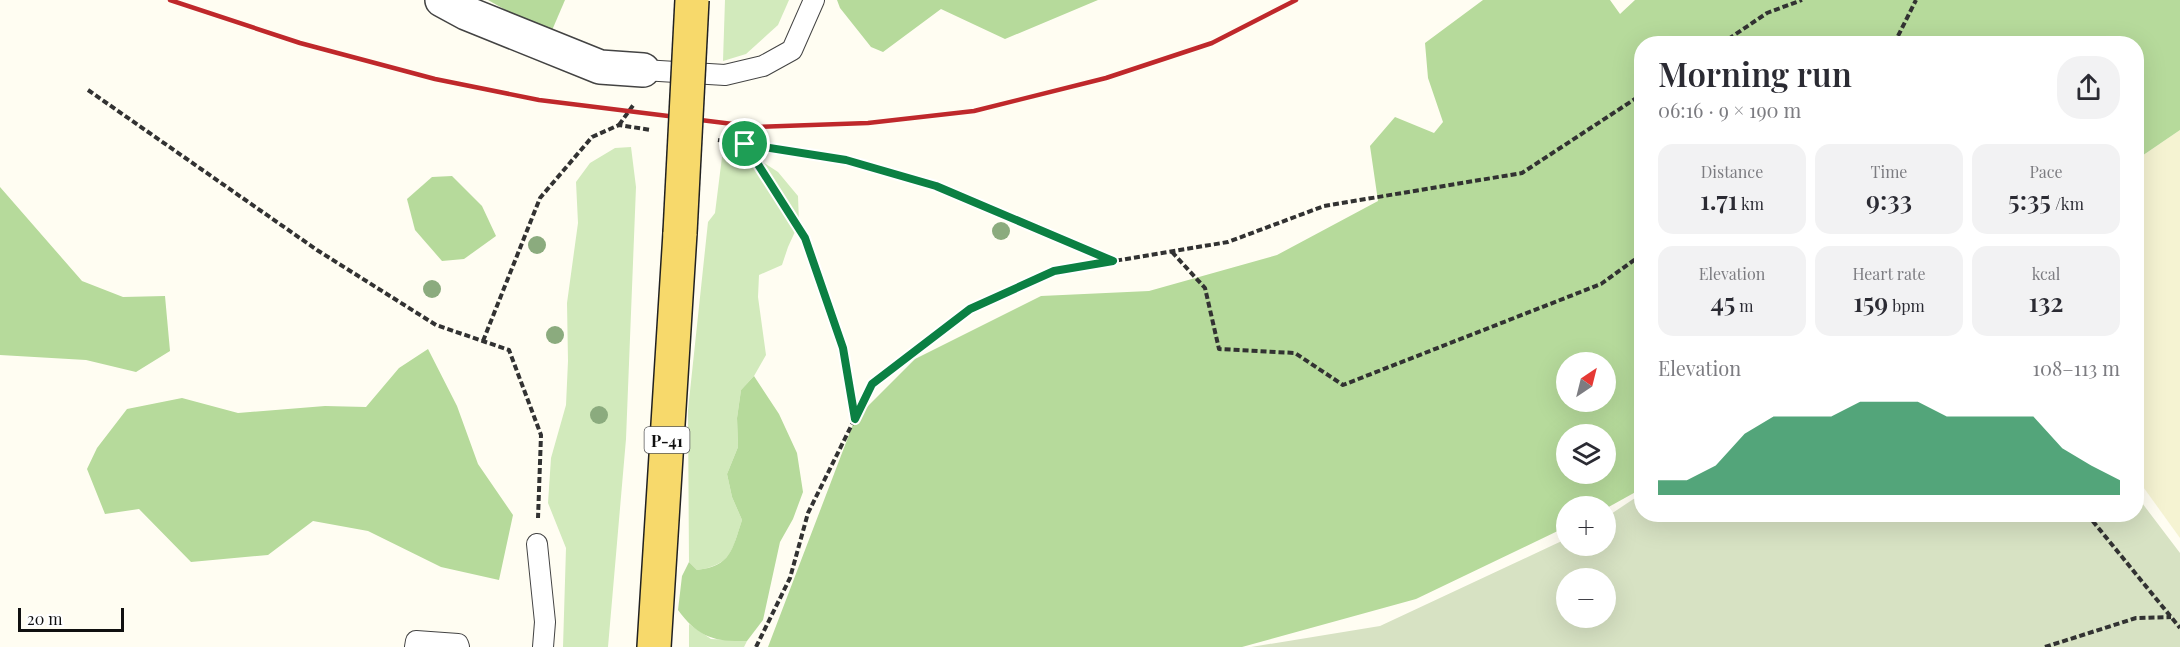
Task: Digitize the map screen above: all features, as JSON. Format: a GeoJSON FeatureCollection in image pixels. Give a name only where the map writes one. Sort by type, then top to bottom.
{"type":"FeatureCollection","features":[{"type":"Feature","properties":{"kind":"main road","name":"Р-41"},"geometry":{"type":"LineString","coordinates":[[654,647],[692,0]]}},
{"type":"Feature","properties":{"kind":"street"},"geometry":{"type":"LineString","coordinates":[[442,0],[466,13],[600,67],[644,70]]}},
{"type":"Feature","properties":{"kind":"lane"},"geometry":{"type":"LineString","coordinates":[[644,70],[725,75],[763,66],[792,50],[814,0]]}},
{"type":"Feature","properties":{"kind":"lane"},"geometry":{"type":"LineString","coordinates":[[537,544],[545,622],[543,647]]}},
{"type":"Feature","properties":{"kind":"lane"},"geometry":{"type":"LineString","coordinates":[[415,647],[416,641],[458,644],[459,647]]}},
{"type":"Feature","properties":{"kind":"path"},"geometry":{"type":"LineString","coordinates":[[1733,36],[1767,13],[1802,0]]}},
{"type":"Feature","properties":{"kind":"path"},"geometry":{"type":"LineString","coordinates":[[1898,36],[1916,0]]}},
{"type":"Feature","properties":{"kind":"path"},"geometry":{"type":"LineString","coordinates":[[88,90],[317,250],[436,325],[509,350],[541,435],[537,544]]}},
{"type":"Feature","properties":{"kind":"path"},"geometry":{"type":"LineString","coordinates":[[756,647],[790,578],[808,513],[872,384],[970,309],[1054,271],[1228,242],[1324,206],[1522,173],[1634,100]]}},
{"type":"Feature","properties":{"kind":"path"},"geometry":{"type":"LineString","coordinates":[[483,341],[540,198],[592,137],[619,125],[653,130]]}},
{"type":"Feature","properties":{"kind":"path"},"geometry":{"type":"LineString","coordinates":[[710,139],[846,160],[936,186],[1113,261]]}},
{"type":"Feature","properties":{"kind":"path"},"geometry":{"type":"LineString","coordinates":[[745,144],[805,238],[843,348],[855,419]]}},
{"type":"Feature","properties":{"kind":"path"},"geometry":{"type":"LineString","coordinates":[[1171,252],[1205,288],[1219,350],[1295,353],[1343,385],[1601,284],[1634,260]]}},
{"type":"Feature","properties":{"kind":"path"},"geometry":{"type":"LineString","coordinates":[[2094,522],[2180,628]]}},
{"type":"Feature","properties":{"kind":"path"},"geometry":{"type":"LineString","coordinates":[[2045,647],[2136,618],[2171,617]]}},
{"type":"Feature","properties":{"kind":"shaded area"},"geometry":{"type":"Polygon","coordinates":[[[2180,130],[2180,538],[2144,488],[2144,155],[2180,130]]]}},
{"type":"Feature","properties":{"kind":"green space"},"geometry":{"type":"Polygon","coordinates":[[[488,0],[565,0],[550,35],[488,0]]]}},
{"type":"Feature","properties":{"kind":"green space"},"geometry":{"type":"Polygon","coordinates":[[[725,0],[789,0],[778,25],[746,54],[723,61],[725,0]]]}},
{"type":"Feature","properties":{"kind":"green space"},"geometry":{"type":"Polygon","coordinates":[[[837,0],[1098,0],[1005,39],[941,9],[883,52],[871,47],[840,8],[837,0]]]}},
{"type":"Feature","properties":{"kind":"green space"},"geometry":{"type":"Polygon","coordinates":[[[1483,0],[1610,0],[1620,14],[1635,0],[2180,0],[2180,130],[2144,155],[2144,36],[1634,36],[1634,493],[1616,503],[1616,496],[1556,496],[1556,532],[1416,599],[1242,647],[768,647],[855,419],[915,359],[1041,296],[1149,291],[1277,255],[1378,201],[1370,146],[1395,117],[1434,133],[1443,122],[1428,78],[1425,43],[1483,0]]]}},
{"type":"Feature","properties":{"kind":"green space"},"geometry":{"type":"Polygon","coordinates":[[[631,147],[636,187],[626,439],[608,647],[563,647],[566,548],[548,503],[551,458],[566,405],[567,303],[578,223],[576,182],[590,163],[615,148],[631,147]]]}},
{"type":"Feature","properties":{"kind":"green space"},"geometry":{"type":"Polygon","coordinates":[[[722,157],[755,157],[778,172],[798,196],[799,223],[782,265],[759,275],[758,297],[766,355],[754,376],[741,390],[737,418],[738,447],[727,474],[732,497],[742,520],[733,548],[724,560],[709,568],[697,570],[689,562],[688,410],[708,222],[715,213],[722,157]]]}},
{"type":"Feature","properties":{"kind":"green space"},"geometry":{"type":"Polygon","coordinates":[[[452,176],[482,206],[496,236],[464,259],[442,261],[415,230],[407,199],[432,177],[452,176]]]}},
{"type":"Feature","properties":{"kind":"green space"},"geometry":{"type":"Polygon","coordinates":[[[0,187],[82,281],[123,297],[165,296],[170,351],[136,372],[86,360],[0,355],[0,187]]]}},
{"type":"Feature","properties":{"kind":"green space"},"geometry":{"type":"Polygon","coordinates":[[[428,349],[457,406],[478,464],[513,515],[499,580],[441,567],[368,531],[313,521],[268,555],[191,562],[139,509],[105,514],[87,469],[97,448],[127,409],[182,398],[238,413],[325,406],[366,407],[399,368],[428,349]]]}},
{"type":"Feature","properties":{"kind":"green space"},"geometry":{"type":"Polygon","coordinates":[[[754,376],[779,414],[797,453],[803,492],[793,519],[780,542],[763,620],[747,641],[716,639],[700,632],[678,610],[682,576],[689,562],[697,570],[717,565],[724,560],[739,531],[742,520],[732,497],[727,474],[738,447],[737,418],[741,390],[754,376]]]}},
{"type":"Feature","properties":{"kind":"green space"},"geometry":{"type":"Polygon","coordinates":[[[1634,499],[1634,522],[2144,522],[2144,506],[2180,553],[2180,647],[1251,647],[1380,626],[1556,544],[1556,556],[1616,556],[1616,511],[1634,499]]]}},
{"type":"Feature","properties":{"kind":"green space"},"geometry":{"type":"Polygon","coordinates":[[[689,624],[711,639],[747,641],[744,647],[689,647],[689,624]]]}},
{"type":"Feature","properties":{"kind":"railway"},"geometry":{"type":"LineString","coordinates":[[170,0],[300,43],[435,79],[539,100],[757,127],[868,123],[974,111],[1106,78],[1212,43],[1296,0]]}},
{"type":"Feature","properties":{"kind":"route"},"geometry":{"type":"LineString","coordinates":[[745,144],[846,160],[936,186],[1113,261],[1054,271],[970,309],[872,384],[855,419],[843,348],[805,238],[745,144]]}}]}
